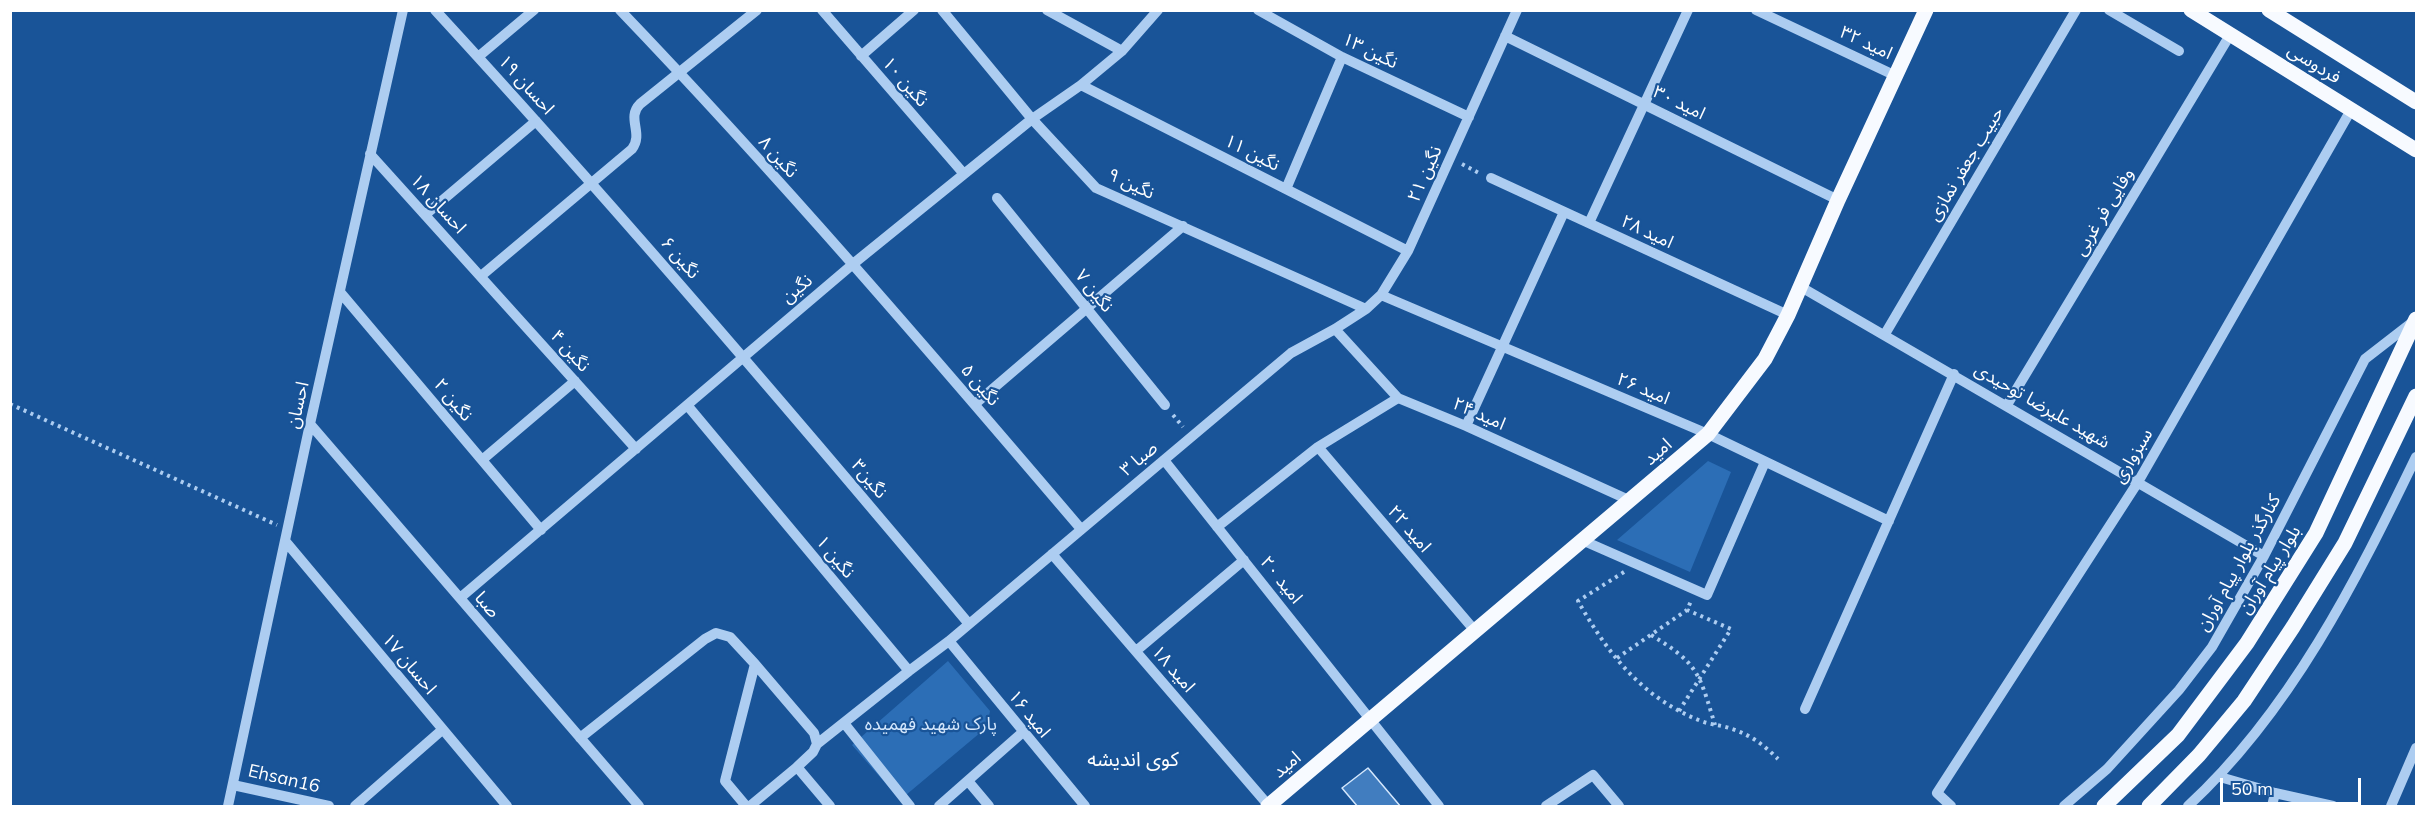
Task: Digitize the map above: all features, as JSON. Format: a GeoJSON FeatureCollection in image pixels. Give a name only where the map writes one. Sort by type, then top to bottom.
{"type":"FeatureCollection","features":[{"type":"Feature","properties":{"kind":"main road","name":"امید"},"geometry":{"type":"LineString","coordinates":[[1268,806],[1708,434],[1765,359],[1788,315],[1838,200],[1926,10]]}},
{"type":"Feature","properties":{"kind":"main road","name":"فردوسی"},"geometry":{"type":"LineString","coordinates":[[2191,10],[2416,150]]}},
{"type":"Feature","properties":{"kind":"main road","name":"فردوسی"},"geometry":{"type":"LineString","coordinates":[[2269,10],[2416,102]]}},
{"type":"Feature","properties":{"kind":"main road","name":"بلوار پیام آوران"},"geometry":{"type":"LineString","coordinates":[[2104,807],[2178,735],[2247,643],[2316,533],[2416,319]]}},
{"type":"Feature","properties":{"kind":"main road"},"geometry":{"type":"LineString","coordinates":[[2149,807],[2199,755],[2244,701],[2293,627],[2345,543],[2416,396]]}},
{"type":"Feature","properties":{"kind":"street","name":"احسان"},"geometry":{"type":"LineString","coordinates":[[228,807],[310,424],[403,10]]}},
{"type":"Feature","properties":{"kind":"street","name":"احسان ۱۹"},"geometry":{"type":"LineString","coordinates":[[435,10],[592,183]]}},
{"type":"Feature","properties":{"kind":"street"},"geometry":{"type":"LineString","coordinates":[[478,57],[534,10]]}},
{"type":"Feature","properties":{"kind":"street","name":"نگین ۸"},"geometry":{"type":"LineString","coordinates":[[620,10],[854,264]]}},
{"type":"Feature","properties":{"kind":"street"},"geometry":{"type":"LineString","coordinates":[[480,276],[637,143],[638,134],[633,118],[634,110],[757,10]]}},
{"type":"Feature","properties":{"kind":"street","name":"نگین ۱۰"},"geometry":{"type":"LineString","coordinates":[[822,10],[964,174]]}},
{"type":"Feature","properties":{"kind":"street"},"geometry":{"type":"LineString","coordinates":[[861,56],[914,10]]}},
{"type":"Feature","properties":{"kind":"street","name":"نگین ۹"},"geometry":{"type":"LineString","coordinates":[[942,10],[1032,119],[1096,188],[1365,309]]}},
{"type":"Feature","properties":{"kind":"street"},"geometry":{"type":"LineString","coordinates":[[1047,10],[1122,51]]}},
{"type":"Feature","properties":{"kind":"street","name":"نگین"},"geometry":{"type":"LineString","coordinates":[[460,598],[854,264],[1032,119],[1081,85],[1122,51],[1158,10]]}},
{"type":"Feature","properties":{"kind":"street","name":"نگین ۱۳"},"geometry":{"type":"LineString","coordinates":[[1258,10],[1342,57],[1469,117]]}},
{"type":"Feature","properties":{"kind":"street","name":"نگین ۲۱"},"geometry":{"type":"LineString","coordinates":[[1335,329],[1381,295],[1408,251],[1517,10]]}},
{"type":"Feature","properties":{"kind":"street"},"geometry":{"type":"LineString","coordinates":[[1589,223],[1688,10]]}},
{"type":"Feature","properties":{"kind":"street","name":"امید ۳۲"},"geometry":{"type":"LineString","coordinates":[[1756,10],[1896,76]]}},
{"type":"Feature","properties":{"kind":"street","name":"حبیب جعفر نمازی"},"geometry":{"type":"LineString","coordinates":[[1885,334],[2076,10]]}},
{"type":"Feature","properties":{"kind":"street"},"geometry":{"type":"LineString","coordinates":[[2109,10],[2179,51]]}},
{"type":"Feature","properties":{"kind":"street","name":"وفایی فر غربی"},"geometry":{"type":"LineString","coordinates":[[2007,405],[2230,35]]}},
{"type":"Feature","properties":{"kind":"street","name":"امید ۳۰"},"geometry":{"type":"LineString","coordinates":[[1505,36],[1838,200]]}},
{"type":"Feature","properties":{"kind":"street"},"geometry":{"type":"LineString","coordinates":[[1287,189],[1342,57]]}},
{"type":"Feature","properties":{"kind":"street","name":"نگین ۱۱"},"geometry":{"type":"LineString","coordinates":[[1081,85],[1408,251]]}},
{"type":"Feature","properties":{"kind":"street","name":"سبزواری"},"geometry":{"type":"LineString","coordinates":[[1952,807],[1937,793],[2138,482],[2351,110]]}},
{"type":"Feature","properties":{"kind":"street"},"geometry":{"type":"LineString","coordinates":[[425,215],[536,121]]}},
{"type":"Feature","properties":{"kind":"street","name":"احسان ۱۸"},"geometry":{"type":"LineString","coordinates":[[370,154],[480,276]]}},
{"type":"Feature","properties":{"kind":"street","name":"امید ۲۸"},"geometry":{"type":"LineString","coordinates":[[1491,178],[1788,315]]}},
{"type":"Feature","properties":{"kind":"street","name":"نگین ۶"},"geometry":{"type":"LineString","coordinates":[[592,183],[743,356]]}},
{"type":"Feature","properties":{"kind":"street","name":"نگین ۷"},"geometry":{"type":"LineString","coordinates":[[997,198],[1165,405]]}},
{"type":"Feature","properties":{"kind":"street"},"geometry":{"type":"LineString","coordinates":[[1466,426],[1564,212]]}},
{"type":"Feature","properties":{"kind":"street"},"geometry":{"type":"LineString","coordinates":[[975,404],[1183,226]]}},
{"type":"Feature","properties":{"kind":"street","name":"نگین ۵"},"geometry":{"type":"LineString","coordinates":[[854,264],[1081,529]]}},
{"type":"Feature","properties":{"kind":"street","name":"نگین ۴"},"geometry":{"type":"LineString","coordinates":[[480,276],[636,449]]}},
{"type":"Feature","properties":{"kind":"street","name":"شهید علیرضا توحیدی"},"geometry":{"type":"LineString","coordinates":[[1801,286],[2264,556]]}},
{"type":"Feature","properties":{"kind":"street","name":"نگین ۲"},"geometry":{"type":"LineString","coordinates":[[340,292],[541,530]]}},
{"type":"Feature","properties":{"kind":"street","name":"امید ۲۶"},"geometry":{"type":"LineString","coordinates":[[1381,295],[1708,434],[1889,521]]}},
{"type":"Feature","properties":{"kind":"street","name":"کنارگذر بلوار پیام آوران"},"geometry":{"type":"LineString","coordinates":[[2064,807],[2107,769],[2178,690],[2212,647],[2264,556],[2365,359],[2416,319]]}},
{"type":"Feature","properties":{"kind":"street","name":"امید ۲۴"},"geometry":{"type":"LineString","coordinates":[[1335,329],[1398,398],[1466,426],[1631,501]]}},
{"type":"Feature","properties":{"kind":"street","name":"صبا ۳"},"geometry":{"type":"LineString","coordinates":[[969,624],[1291,352],[1335,329]]}},
{"type":"Feature","properties":{"kind":"street","name":"نگین۳"},"geometry":{"type":"LineString","coordinates":[[743,356],[969,624]]}},
{"type":"Feature","properties":{"kind":"street"},"geometry":{"type":"LineString","coordinates":[[1805,709],[1954,374]]}},
{"type":"Feature","properties":{"kind":"street"},"geometry":{"type":"LineString","coordinates":[[482,460],[575,381]]}},
{"type":"Feature","properties":{"kind":"street"},"geometry":{"type":"LineString","coordinates":[[1217,527],[1318,447],[1398,398]]}},
{"type":"Feature","properties":{"kind":"street","name":"نگین ۱"},"geometry":{"type":"LineString","coordinates":[[687,405],[909,671]]}},
{"type":"Feature","properties":{"kind":"street","name":"صبا"},"geometry":{"type":"LineString","coordinates":[[310,424],[639,807]]}},
{"type":"Feature","properties":{"kind":"street","name":"امید ۲۲"},"geometry":{"type":"LineString","coordinates":[[1318,447],[1476,632]]}},
{"type":"Feature","properties":{"kind":"street"},"geometry":{"type":"LineString","coordinates":[[2188,807],[2220,777],[2278,702],[2321,638],[2365,562],[2416,457]]}},
{"type":"Feature","properties":{"kind":"street","name":"امید ۲۰"},"geometry":{"type":"LineString","coordinates":[[1164,460],[1439,807]]}},
{"type":"Feature","properties":{"kind":"street"},"geometry":{"type":"LineString","coordinates":[[1584,541],[1707,595],[1766,462]]}},
{"type":"Feature","properties":{"kind":"street","name":"احسان ۱۷"},"geometry":{"type":"LineString","coordinates":[[286,542],[507,807]]}},
{"type":"Feature","properties":{"kind":"street","name":"امید ۱۸"},"geometry":{"type":"LineString","coordinates":[[1052,554],[1268,806]]}},
{"type":"Feature","properties":{"kind":"street"},"geometry":{"type":"LineString","coordinates":[[1136,651],[1244,560]]}},
{"type":"Feature","properties":{"kind":"street"},"geometry":{"type":"LineString","coordinates":[[750,807],[797,767],[818,744],[969,624]]}},
{"type":"Feature","properties":{"kind":"street"},"geometry":{"type":"LineString","coordinates":[[580,738],[705,639],[716,633],[730,637],[755,664],[814,733],[818,744]]}},
{"type":"Feature","properties":{"kind":"street","name":"امید ۱۶"},"geometry":{"type":"LineString","coordinates":[[949,641],[1085,807]]}},
{"type":"Feature","properties":{"kind":"street"},"geometry":{"type":"LineString","coordinates":[[746,807],[725,781],[755,664]]}},
{"type":"Feature","properties":{"kind":"street"},"geometry":{"type":"LineString","coordinates":[[844,723],[910,807]]}},
{"type":"Feature","properties":{"kind":"street"},"geometry":{"type":"LineString","coordinates":[[355,807],[442,730]]}},
{"type":"Feature","properties":{"kind":"street"},"geometry":{"type":"LineString","coordinates":[[939,807],[1023,732]]}},
{"type":"Feature","properties":{"kind":"street"},"geometry":{"type":"LineString","coordinates":[[2391,807],[2416,748]]}},
{"type":"Feature","properties":{"kind":"street"},"geometry":{"type":"LineString","coordinates":[[797,767],[830,807]]}},
{"type":"Feature","properties":{"kind":"street"},"geometry":{"type":"LineString","coordinates":[[1546,807],[1593,775],[1619,807]]}},
{"type":"Feature","properties":{"kind":"street"},"geometry":{"type":"LineString","coordinates":[[2220,777],[2275,794],[2333,807]]}},
{"type":"Feature","properties":{"kind":"street"},"geometry":{"type":"LineString","coordinates":[[968,781],[989,807]]}},
{"type":"Feature","properties":{"kind":"street","name":"Ehsan16"},"geometry":{"type":"LineString","coordinates":[[233,785],[329,807]]}},
{"type":"Feature","properties":{"kind":"street"},"geometry":{"type":"LineString","coordinates":[[2272,807],[2275,794]]}},
{"type":"Feature","properties":{"kind":"path"},"geometry":{"type":"LineString","coordinates":[[1450,159],[1491,178]]}},
{"type":"Feature","properties":{"kind":"path"},"geometry":{"type":"LineString","coordinates":[[10,404],[288,530]]}},
{"type":"Feature","properties":{"kind":"path"},"geometry":{"type":"LineString","coordinates":[[1165,405],[1191,437]]}},
{"type":"Feature","properties":{"kind":"path"},"geometry":{"type":"LineString","coordinates":[[1638,564],[1578,601],[1596,633],[1635,681],[1663,704],[1702,722],[1733,729],[1761,742],[1778,759]]}},
{"type":"Feature","properties":{"kind":"path"},"geometry":{"type":"LineString","coordinates":[[1617,658],[1687,610],[1697,590]]}},
{"type":"Feature","properties":{"kind":"path"},"geometry":{"type":"LineString","coordinates":[[1679,711],[1731,629],[1687,610]]}},
{"type":"Feature","properties":{"kind":"path"},"geometry":{"type":"LineString","coordinates":[[1651,635],[1690,663],[1700,677],[1715,725]]}},
{"type":"Feature","properties":{"kind":"green space"},"geometry":{"type":"Polygon","coordinates":[[[1708,461],[1731,472],[1690,572],[1617,540],[1708,461]]]}},
{"type":"Feature","properties":{"kind":"green space","name":"پارک شهید فهمیده"},"geometry":{"type":"Polygon","coordinates":[[[948,661],[990,711],[987,727],[900,800],[852,745],[948,661]]]}},
{"type":"Feature","properties":{"kind":"building"},"geometry":{"type":"Polygon","coordinates":[[[1368,768],[1401,807],[1358,807],[1342,788],[1368,768]]]}},
{"type":"Feature","properties":{"kind":"district","name":"کوی اندیشه"},"geometry":{"type":"Point","coordinates":[1133,760]}}]}
